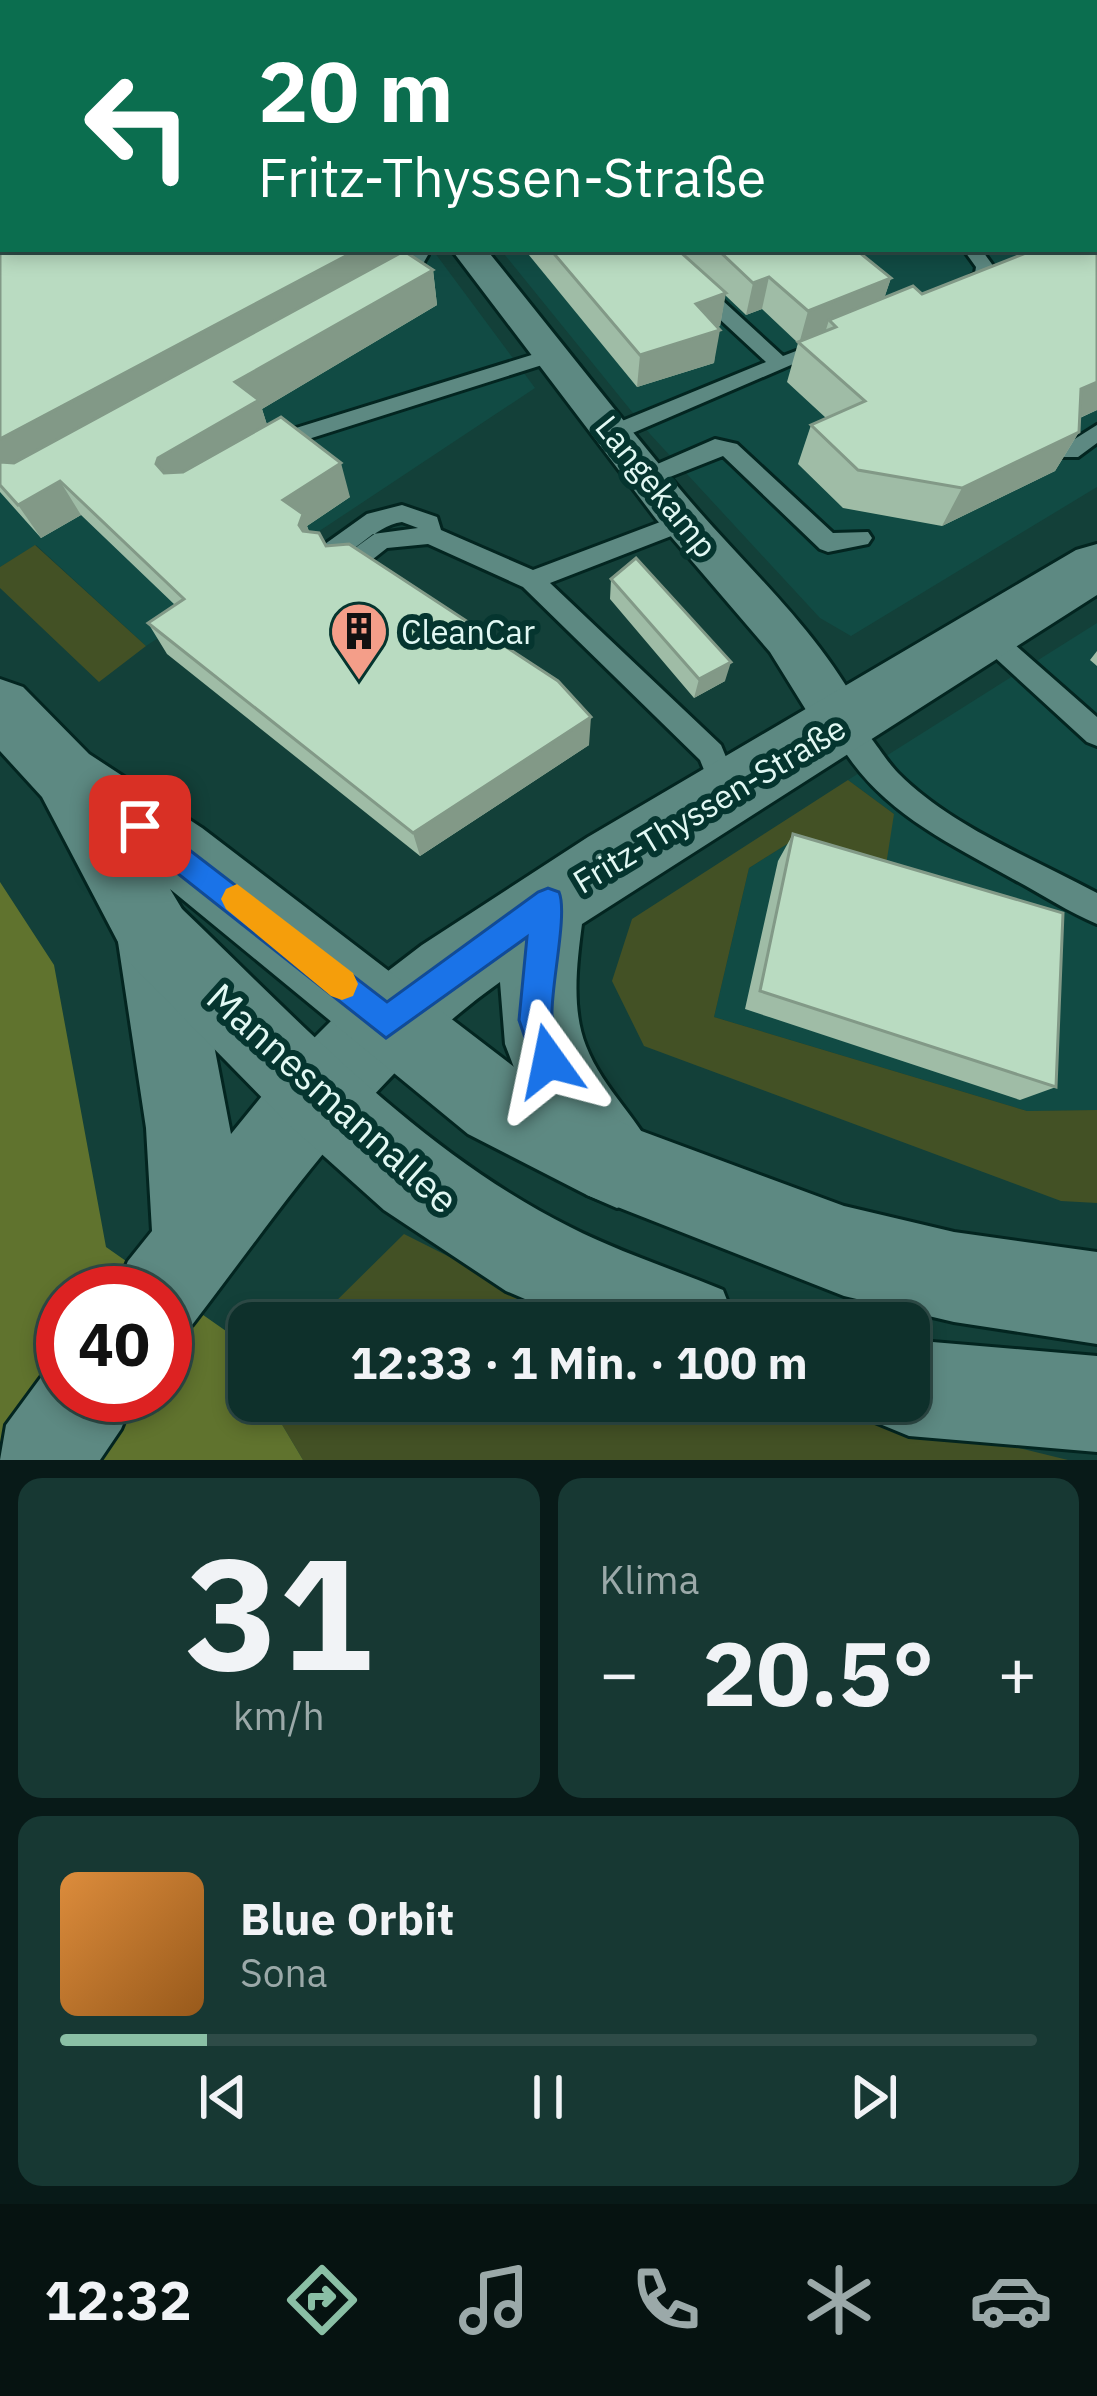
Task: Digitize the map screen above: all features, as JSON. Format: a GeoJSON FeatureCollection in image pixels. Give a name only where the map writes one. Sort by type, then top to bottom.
{"type":"FeatureCollection","features":[{"type":"Feature","properties":{"kind":"main road","name":"Fritz-Thyssen-Straße"},"geometry":{"type":"LineString","coordinates":[[181,1266],[316,1094],[386,1022],[548,902],[1097,566]]}},
{"type":"Feature","properties":{"kind":"main road","name":"Mannesmannallee"},"geometry":{"type":"LineString","coordinates":[[0,706],[65,775],[177,851],[386,1022],[497,1105],[617,1165],[844,1251],[954,1277],[1097,1298]]}},
{"type":"Feature","properties":{"kind":"main road","name":"Mannesmannallee"},"geometry":{"type":"LineString","coordinates":[[65,775],[155,935],[316,1094],[414,1180],[472,1221],[538,1259],[640,1302]]}},
{"type":"Feature","properties":{"kind":"main road"},"geometry":{"type":"LineString","coordinates":[[548,902],[536,1020],[549,1061],[572,1106],[617,1165]]}},
{"type":"Feature","properties":{"kind":"main road"},"geometry":{"type":"LineString","coordinates":[[155,935],[196,1186],[180,1266]]}},
{"type":"Feature","properties":{"kind":"main road"},"geometry":{"type":"LineString","coordinates":[[930,1390],[1097,1404]]}},
{"type":"Feature","properties":{"kind":"main road"},"geometry":{"type":"LineString","coordinates":[[41,1460],[68,1422]]}},
{"type":"Feature","properties":{"kind":"street","name":"Langekamp"},"geometry":{"type":"LineString","coordinates":[[470,252],[647,478],[787,638],[842,724]]}},
{"type":"Feature","properties":{"kind":"lane"},"geometry":{"type":"LineString","coordinates":[[367,297],[407,275],[416,252]]}},
{"type":"Feature","properties":{"kind":"lane"},"geometry":{"type":"LineString","coordinates":[[664,252],[780,364]]}},
{"type":"Feature","properties":{"kind":"lane"},"geometry":{"type":"LineString","coordinates":[[932,301],[984,276],[985,267],[974,252]]}},
{"type":"Feature","properties":{"kind":"lane"},"geometry":{"type":"LineString","coordinates":[[613,434],[846,337]]}},
{"type":"Feature","properties":{"kind":"lane"},"geometry":{"type":"LineString","coordinates":[[250,460],[291,437],[551,355]]}},
{"type":"Feature","properties":{"kind":"lane"},"geometry":{"type":"LineString","coordinates":[[1070,452],[1096,434]]}},
{"type":"Feature","properties":{"kind":"lane"},"geometry":{"type":"LineString","coordinates":[[647,478],[715,447],[729,449],[829,543],[860,538]]}},
{"type":"Feature","properties":{"kind":"lane"},"geometry":{"type":"LineString","coordinates":[[532,580],[684,523]]}},
{"type":"Feature","properties":{"kind":"lane"},"geometry":{"type":"LineString","coordinates":[[335,561],[381,540],[430,535],[532,580],[689,728],[711,753],[727,793]]}},
{"type":"Feature","properties":{"kind":"lane"},"geometry":{"type":"LineString","coordinates":[[988,636],[1097,734]]}},
{"type":"Feature","properties":{"kind":"lane"},"geometry":{"type":"LineString","coordinates":[[842,724],[871,765],[917,811],[1097,909]]}},
{"type":"Feature","properties":{"kind":"shaded area"},"geometry":{"type":"Polygon","coordinates":[[[0,252],[434,252],[535,388],[146,646],[36,545],[0,567],[0,252]]]}},
{"type":"Feature","properties":{"kind":"shaded area"},"geometry":{"type":"Polygon","coordinates":[[[502,252],[1040,252],[1097,290],[1097,487],[851,636],[820,618],[650,434],[502,252]]]}},
{"type":"Feature","properties":{"kind":"shaded area"},"geometry":{"type":"Polygon","coordinates":[[[1097,623],[1097,1110],[1027,1111],[714,1017],[749,868],[792,841],[894,814],[848,780],[1097,623]]]}},
{"type":"Feature","properties":{"kind":"green space"},"geometry":{"type":"Polygon","coordinates":[[[35,545],[146,646],[99,682],[0,588],[0,567],[35,545]]]}},
{"type":"Feature","properties":{"kind":"green space"},"geometry":{"type":"Polygon","coordinates":[[[848,780],[894,814],[884,878],[792,841],[749,868],[714,1017],[1027,1111],[1097,1110],[1097,1203],[1061,1201],[644,1046],[612,981],[632,919],[848,780]]]}},
{"type":"Feature","properties":{"kind":"green space"},"geometry":{"type":"Polygon","coordinates":[[[0,882],[54,965],[106,1247],[133,1266],[36,1266],[36,1422],[192,1422],[192,1307],[228,1334],[228,1422],[280,1422],[303,1460],[0,1460],[0,882]]]}},
{"type":"Feature","properties":{"kind":"green space"},"geometry":{"type":"Polygon","coordinates":[[[404,1234],[539,1302],[335,1302],[404,1234]]]}},
{"type":"Feature","properties":{"kind":"green space"},"geometry":{"type":"Polygon","coordinates":[[[280,1422],[914,1422],[1068,1460],[303,1460],[280,1422]]]}},
{"type":"Feature","properties":{"kind":"building"},"geometry":{"type":"Polygon","coordinates":[[[0,252],[353,252],[0,439],[0,252]]]}},
{"type":"Feature","properties":{"kind":"building"},"geometry":{"type":"Polygon","coordinates":[[[406,252],[433,270],[235,382],[259,400],[158,458],[156,464],[164,473],[183,472],[281,417],[341,463],[283,500],[303,514],[299,525],[303,531],[319,533],[326,546],[349,544],[558,681],[591,717],[413,833],[148,623],[184,599],[60,481],[18,505],[0,485],[0,462],[14,463],[406,252]]]}},
{"type":"Feature","properties":{"kind":"building"},"geometry":{"type":"Polygon","coordinates":[[[553,252],[680,252],[726,293],[696,304],[720,330],[640,355],[553,252]]]}},
{"type":"Feature","properties":{"kind":"building"},"geometry":{"type":"Polygon","coordinates":[[[720,252],[859,252],[891,278],[808,311],[769,277],[753,283],[720,252]]]}},
{"type":"Feature","properties":{"kind":"building"},"geometry":{"type":"Polygon","coordinates":[[[1028,252],[1097,252],[1097,382],[1081,389],[1079,432],[962,488],[858,470],[811,425],[865,401],[798,342],[836,327],[829,320],[913,286],[922,294],[1028,252]]]}},
{"type":"Feature","properties":{"kind":"building"},"geometry":{"type":"Polygon","coordinates":[[[636,558],[731,662],[699,679],[611,579],[636,558]]]}},
{"type":"Feature","properties":{"kind":"building"},"geometry":{"type":"Polygon","coordinates":[[[793,834],[1063,913],[1056,1087],[760,991],[793,834]]]}},
{"type":"Feature","properties":{"kind":"slow traffic"},"geometry":{"type":"LineString","coordinates":[[237,899],[342,984]]}},
{"type":"Feature","properties":{"kind":"place","name":"CleanCar"},"geometry":{"type":"Point","coordinates":[359,682]}},
{"type":"Feature","properties":{"kind":"route"},"geometry":{"type":"LineString","coordinates":[[140,826],[386,1022],[548,902],[536,1020],[549,1061]]}}]}
